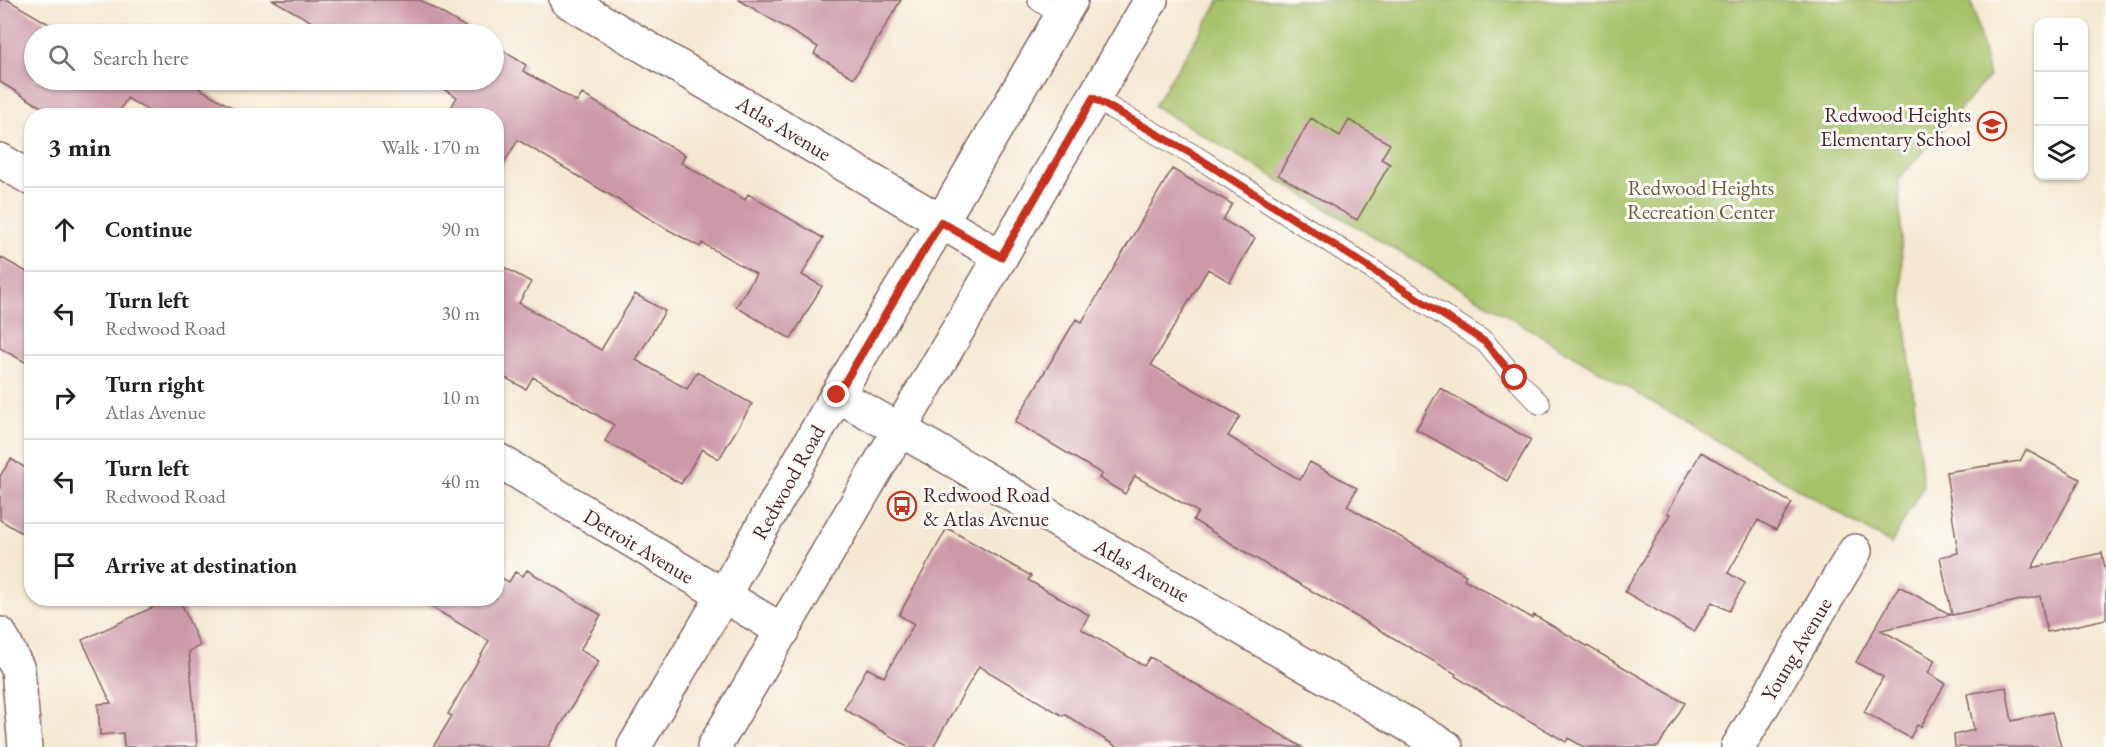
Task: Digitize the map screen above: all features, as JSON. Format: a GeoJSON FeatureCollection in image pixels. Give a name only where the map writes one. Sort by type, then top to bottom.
{"type":"FeatureCollection","features":[{"type":"Feature","properties":{"kind":"street","name":"Atlas Avenue"},"geometry":{"type":"LineString","coordinates":[[566,0],[1001,257]]}},
{"type":"Feature","properties":{"kind":"street"},"geometry":{"type":"LineString","coordinates":[[714,747],[1151,0]]}},
{"type":"Feature","properties":{"kind":"street","name":"Redwood Road"},"geometry":{"type":"LineString","coordinates":[[633,747],[723,596],[837,395],[941,222],[1057,5]]}},
{"type":"Feature","properties":{"kind":"street"},"geometry":{"type":"LineString","coordinates":[[0,160],[24,174]]}},
{"type":"Feature","properties":{"kind":"street","name":"Atlas Avenue"},"geometry":{"type":"LineString","coordinates":[[837,395],[1446,747]]}},
{"type":"Feature","properties":{"kind":"street","name":"Detroit Avenue"},"geometry":{"type":"LineString","coordinates":[[504,464],[783,631]]}},
{"type":"Feature","properties":{"kind":"street","name":"Young Avenue"},"geometry":{"type":"LineString","coordinates":[[1738,747],[1855,551]]}},
{"type":"Feature","properties":{"kind":"street"},"geometry":{"type":"LineString","coordinates":[[0,634],[18,669],[25,747]]}},
{"type":"Feature","properties":{"kind":"lane"},"geometry":{"type":"LineString","coordinates":[[1093,98],[1194,155],[1485,342],[1540,404]]}},
{"type":"Feature","properties":{"kind":"green space","name":"Redwood Heights Recreation Center"},"geometry":{"type":"Polygon","coordinates":[[[1220,0],[1971,0],[1989,76],[1899,179],[1903,296],[1923,486],[1891,544],[1154,106],[1220,0]]]}},
{"type":"Feature","properties":{"kind":"building"},"geometry":{"type":"Polygon","coordinates":[[[0,0],[8,0],[49,24],[24,24],[24,90],[202,90],[233,108],[144,108],[127,98],[121,108],[43,108],[0,82],[0,0]]]}},
{"type":"Feature","properties":{"kind":"building"},"geometry":{"type":"Polygon","coordinates":[[[273,0],[420,0],[460,24],[315,24],[273,0]]]}},
{"type":"Feature","properties":{"kind":"building"},"geometry":{"type":"Polygon","coordinates":[[[739,0],[901,0],[854,78],[814,54],[818,47],[739,0]]]}},
{"type":"Feature","properties":{"kind":"building"},"geometry":{"type":"Polygon","coordinates":[[[504,51],[526,65],[523,71],[577,102],[582,94],[685,155],[681,163],[745,200],[748,194],[823,238],[802,275],[822,286],[791,339],[736,307],[756,274],[702,243],[700,247],[667,229],[518,140],[504,163],[504,108],[455,108],[452,106],[457,97],[445,90],[504,90],[504,51]]]}},
{"type":"Feature","properties":{"kind":"building"},"geometry":{"type":"Polygon","coordinates":[[[1311,118],[1340,136],[1349,120],[1390,144],[1381,159],[1390,164],[1357,220],[1278,175],[1311,118]]]}},
{"type":"Feature","properties":{"kind":"building"},"geometry":{"type":"Polygon","coordinates":[[[1172,169],[1232,204],[1223,220],[1255,238],[1230,282],[1208,269],[1151,365],[1240,416],[1228,436],[1300,480],[1310,462],[1357,488],[1347,506],[1466,575],[1464,579],[1532,618],[1534,615],[1685,703],[1658,747],[1584,747],[1568,738],[1566,742],[1487,696],[1455,676],[1456,674],[1193,520],[1198,512],[1135,476],[1125,494],[1099,478],[1102,474],[1015,422],[1076,319],[1082,322],[1172,169]]]}},
{"type":"Feature","properties":{"kind":"building"},"geometry":{"type":"Polygon","coordinates":[[[0,257],[24,270],[24,362],[0,348],[0,257]]]}},
{"type":"Feature","properties":{"kind":"building"},"geometry":{"type":"Polygon","coordinates":[[[504,267],[531,282],[519,303],[601,350],[635,294],[665,311],[636,360],[687,389],[697,372],[752,404],[719,459],[702,449],[681,484],[605,441],[614,425],[533,377],[526,389],[504,377],[504,267]]]}},
{"type":"Feature","properties":{"kind":"building"},"geometry":{"type":"Polygon","coordinates":[[[1440,388],[1531,440],[1507,481],[1416,429],[1440,388]]]}},
{"type":"Feature","properties":{"kind":"building"},"geometry":{"type":"Polygon","coordinates":[[[2026,450],[2080,479],[2032,568],[2102,553],[2106,573],[2106,619],[2047,632],[2040,596],[1952,615],[1940,557],[1958,553],[1946,472],[2020,461],[2026,450]]]}},
{"type":"Feature","properties":{"kind":"building"},"geometry":{"type":"Polygon","coordinates":[[[1701,452],[1792,503],[1776,530],[1758,520],[1728,573],[1745,583],[1729,611],[1712,602],[1694,632],[1625,592],[1670,514],[1667,513],[1701,452]]]}},
{"type":"Feature","properties":{"kind":"building"},"geometry":{"type":"Polygon","coordinates":[[[11,459],[24,467],[24,534],[0,520],[0,476],[11,459]]]}},
{"type":"Feature","properties":{"kind":"building"},"geometry":{"type":"Polygon","coordinates":[[[947,528],[1031,576],[1028,580],[1089,615],[1081,629],[1144,666],[1150,657],[1302,747],[1117,747],[979,666],[933,747],[909,747],[844,709],[867,668],[884,677],[914,624],[899,615],[947,528]]]}},
{"type":"Feature","properties":{"kind":"building"},"geometry":{"type":"Polygon","coordinates":[[[527,570],[601,615],[580,650],[599,661],[548,747],[433,747],[452,716],[448,714],[489,641],[430,606],[504,606],[504,579],[509,582],[515,572],[523,576],[527,570]]]}},
{"type":"Feature","properties":{"kind":"building"},"geometry":{"type":"Polygon","coordinates":[[[1899,586],[1951,615],[1881,630],[1935,660],[1928,673],[1945,683],[1921,727],[1917,725],[1910,738],[1864,712],[1883,677],[1856,662],[1899,586]]]}},
{"type":"Feature","properties":{"kind":"building"},"geometry":{"type":"Polygon","coordinates":[[[156,606],[182,606],[200,646],[189,651],[197,747],[124,747],[123,733],[100,735],[98,704],[111,703],[82,640],[156,606]]]}},
{"type":"Feature","properties":{"kind":"building"},"geometry":{"type":"Polygon","coordinates":[[[2006,687],[2012,721],[2052,712],[2061,747],[1955,747],[1954,735],[1974,730],[1967,694],[2006,687]]]}},
{"type":"Feature","properties":{"kind":"place","name":"Redwood Heights Elementary School"},"geometry":{"type":"Point","coordinates":[1992,126]}},
{"type":"Feature","properties":{"kind":"place","name":"Redwood Road & Atlas Avenue"},"geometry":{"type":"Point","coordinates":[902,506]}},
{"type":"Feature","properties":{"kind":"route"},"geometry":{"type":"LineString","coordinates":[[837,395],[941,222],[1001,257],[1093,98],[1194,155],[1485,342],[1515,378]]}}]}
